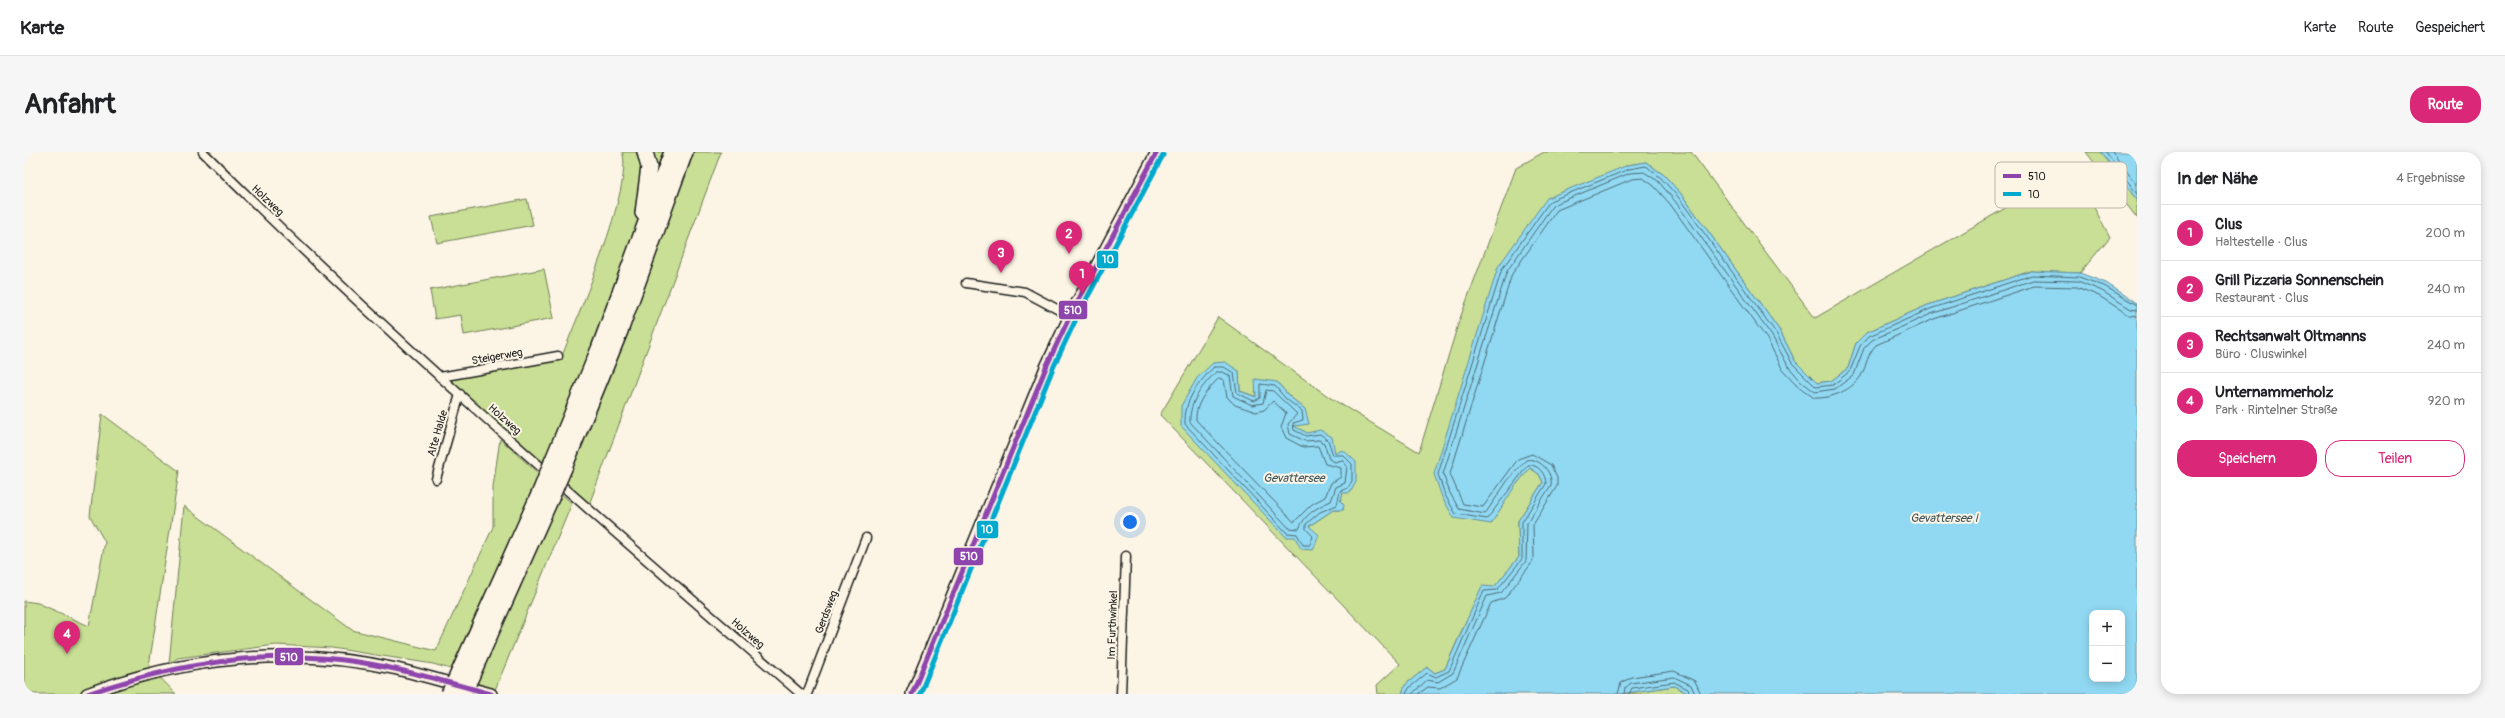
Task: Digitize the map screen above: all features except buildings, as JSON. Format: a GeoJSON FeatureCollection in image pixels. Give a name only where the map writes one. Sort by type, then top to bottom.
{"type":"FeatureCollection","features":[{"type":"Feature","properties":{"kind":"highway"},"geometry":{"type":"LineString","coordinates":[[640,241],[648,178],[645,152]]}},
{"type":"Feature","properties":{"kind":"highway"},"geometry":{"type":"LineString","coordinates":[[558,465],[672,152]]}},
{"type":"Feature","properties":{"kind":"highway"},"geometry":{"type":"LineString","coordinates":[[449,694],[465,674],[558,465],[623,324],[685,152]]}},
{"type":"Feature","properties":{"kind":"highway"},"geometry":{"type":"LineString","coordinates":[[463,694],[465,674]]}},
{"type":"Feature","properties":{"kind":"main road"},"geometry":{"type":"LineString","coordinates":[[912,694],[1047,365],[1070,316],[1157,152]]}},
{"type":"Feature","properties":{"kind":"main road"},"geometry":{"type":"LineString","coordinates":[[87,694],[142,676],[177,667],[228,659],[287,657],[320,658],[396,669],[491,694]]}},
{"type":"Feature","properties":{"kind":"street","name":"Holzweg"},"geometry":{"type":"LineString","coordinates":[[203,152],[317,264],[440,377],[575,498],[801,694]]}},
{"type":"Feature","properties":{"kind":"street"},"geometry":{"type":"LineString","coordinates":[[966,283],[1025,292],[1070,316]]}},
{"type":"Feature","properties":{"kind":"street","name":"Steigerweg"},"geometry":{"type":"LineString","coordinates":[[440,377],[558,356]]}},
{"type":"Feature","properties":{"kind":"street","name":"Alte Halde"},"geometry":{"type":"LineString","coordinates":[[436,479],[460,394]]}},
{"type":"Feature","properties":{"kind":"street","name":"Gerdsweg"},"geometry":{"type":"LineString","coordinates":[[807,694],[866,538]]}},
{"type":"Feature","properties":{"kind":"street","name":"Im Furthwinkel"},"geometry":{"type":"LineString","coordinates":[[1121,694],[1126,556]]}},
{"type":"Feature","properties":{"kind":"green space"},"geometry":{"type":"Polygon","coordinates":[[[622,152],[663,152],[656,174],[683,184],[694,152],[721,152],[587,510],[440,378],[562,356],[591,284],[612,221],[620,192],[624,168],[622,152]]]}},
{"type":"Feature","properties":{"kind":"green space"},"geometry":{"type":"Polygon","coordinates":[[[1544,152],[1691,152],[1815,318],[2005,208],[2094,208],[2110,237],[2080,273],[2031,271],[1928,305],[1867,332],[1856,343],[1848,368],[1831,381],[1817,383],[1795,361],[1780,331],[1682,195],[1664,175],[1646,162],[1628,165],[1515,486],[1530,468],[1539,474],[1543,482],[1518,521],[1519,557],[1465,623],[1445,669],[1435,673],[1427,667],[1405,685],[1402,694],[1378,694],[1377,685],[1400,664],[1160,415],[1218,317],[1329,397],[1419,452],[1459,321],[1516,168],[1544,152]],[[1213,363],[1309,526],[1333,510],[1343,510],[1340,501],[1343,493],[1335,453],[1307,433],[1293,426],[1305,409],[1289,396],[1277,382],[1255,391],[1257,397],[1240,391],[1239,371],[1213,363]]]}},
{"type":"Feature","properties":{"kind":"green space"},"geometry":{"type":"Polygon","coordinates":[[[2086,152],[2101,152],[2108,162],[2094,162],[2086,152]]]}},
{"type":"Feature","properties":{"kind":"green space"},"geometry":{"type":"Polygon","coordinates":[[[2127,187],[2137,200],[2137,218],[2127,205],[2127,187]]]}},
{"type":"Feature","properties":{"kind":"green space"},"geometry":{"type":"Polygon","coordinates":[[[527,199],[533,225],[437,243],[431,217],[527,199]]]}},
{"type":"Feature","properties":{"kind":"green space"},"geometry":{"type":"Polygon","coordinates":[[[544,269],[554,318],[464,335],[461,315],[435,319],[430,290],[544,269]]]}},
{"type":"Feature","properties":{"kind":"green space"},"geometry":{"type":"Polygon","coordinates":[[[102,414],[179,471],[149,666],[176,694],[24,694],[24,601],[38,603],[89,626],[105,542],[90,516],[102,414]]]}},
{"type":"Feature","properties":{"kind":"green space"},"geometry":{"type":"Polygon","coordinates":[[[500,439],[540,475],[454,670],[433,664],[332,648],[276,645],[178,658],[169,664],[184,506],[352,630],[436,651],[493,527],[493,487],[500,439]]]}},
{"type":"Feature","properties":{"kind":"green space"},"geometry":{"type":"Polygon","coordinates":[[[560,493],[572,503],[495,690],[476,683],[560,493]]]}},
{"type":"Feature","properties":{"kind":"green space"},"geometry":{"type":"Polygon","coordinates":[[[1674,686],[1689,694],[1621,694],[1674,686]]]}},
{"type":"Feature","properties":{"kind":"water"},"geometry":{"type":"Polygon","coordinates":[[[2101,152],[2137,152],[2137,200],[2127,187],[2127,162],[2108,162],[2101,152]]]}},
{"type":"Feature","properties":{"kind":"water","name":"Gevattersee I"},"geometry":{"type":"Polygon","coordinates":[[[1646,162],[1664,175],[1682,195],[1780,331],[1795,361],[1817,383],[1831,381],[1848,368],[1856,343],[1867,332],[1928,305],[2031,271],[2080,273],[2106,283],[2137,303],[2137,694],[1689,694],[1674,686],[1620,694],[1402,694],[1405,685],[1427,667],[1435,673],[1445,669],[1482,586],[1494,587],[1519,557],[1518,521],[1543,482],[1539,474],[1530,468],[1515,486],[1491,524],[1454,518],[1442,497],[1434,474],[1498,267],[1547,198],[1628,165],[1646,162]]]}},
{"type":"Feature","properties":{"kind":"water","name":"Gevattersee"},"geometry":{"type":"Polygon","coordinates":[[[1225,362],[1239,371],[1240,391],[1256,397],[1255,379],[1277,382],[1289,396],[1305,409],[1309,424],[1294,426],[1307,433],[1320,430],[1332,437],[1335,453],[1343,450],[1356,462],[1356,482],[1350,493],[1343,493],[1340,501],[1344,505],[1343,510],[1333,510],[1309,526],[1319,535],[1313,550],[1301,549],[1295,537],[1286,537],[1181,426],[1181,406],[1197,378],[1213,363],[1225,362]]]}},
{"type":"Feature","properties":{"kind":"transit line","name":"510"},"geometry":{"type":"LineString","coordinates":[[912,694],[1047,365],[1070,316],[1157,152]]}},
{"type":"Feature","properties":{"kind":"transit line","name":"10"},"geometry":{"type":"LineString","coordinates":[[920,694],[1053,368],[1076,319],[1163,155]]}},
{"type":"Feature","properties":{"kind":"transit line","name":"510"},"geometry":{"type":"LineString","coordinates":[[87,694],[120,683],[187,667],[255,658],[289,657],[324,658],[392,668],[491,694]]}},
{"type":"Feature","properties":{"kind":"place","name":"Grill Pizzaria Sonnenschein"},"geometry":{"type":"Point","coordinates":[1069,254]}},
{"type":"Feature","properties":{"kind":"place","name":"Rechtsanwalt Oltmanns"},"geometry":{"type":"Point","coordinates":[1001,273]}},
{"type":"Feature","properties":{"kind":"place","name":"Clus"},"geometry":{"type":"Point","coordinates":[1082,294]}},
{"type":"Feature","properties":{"kind":"place","name":"Unternammerholz"},"geometry":{"type":"Point","coordinates":[67,654]}}]}
